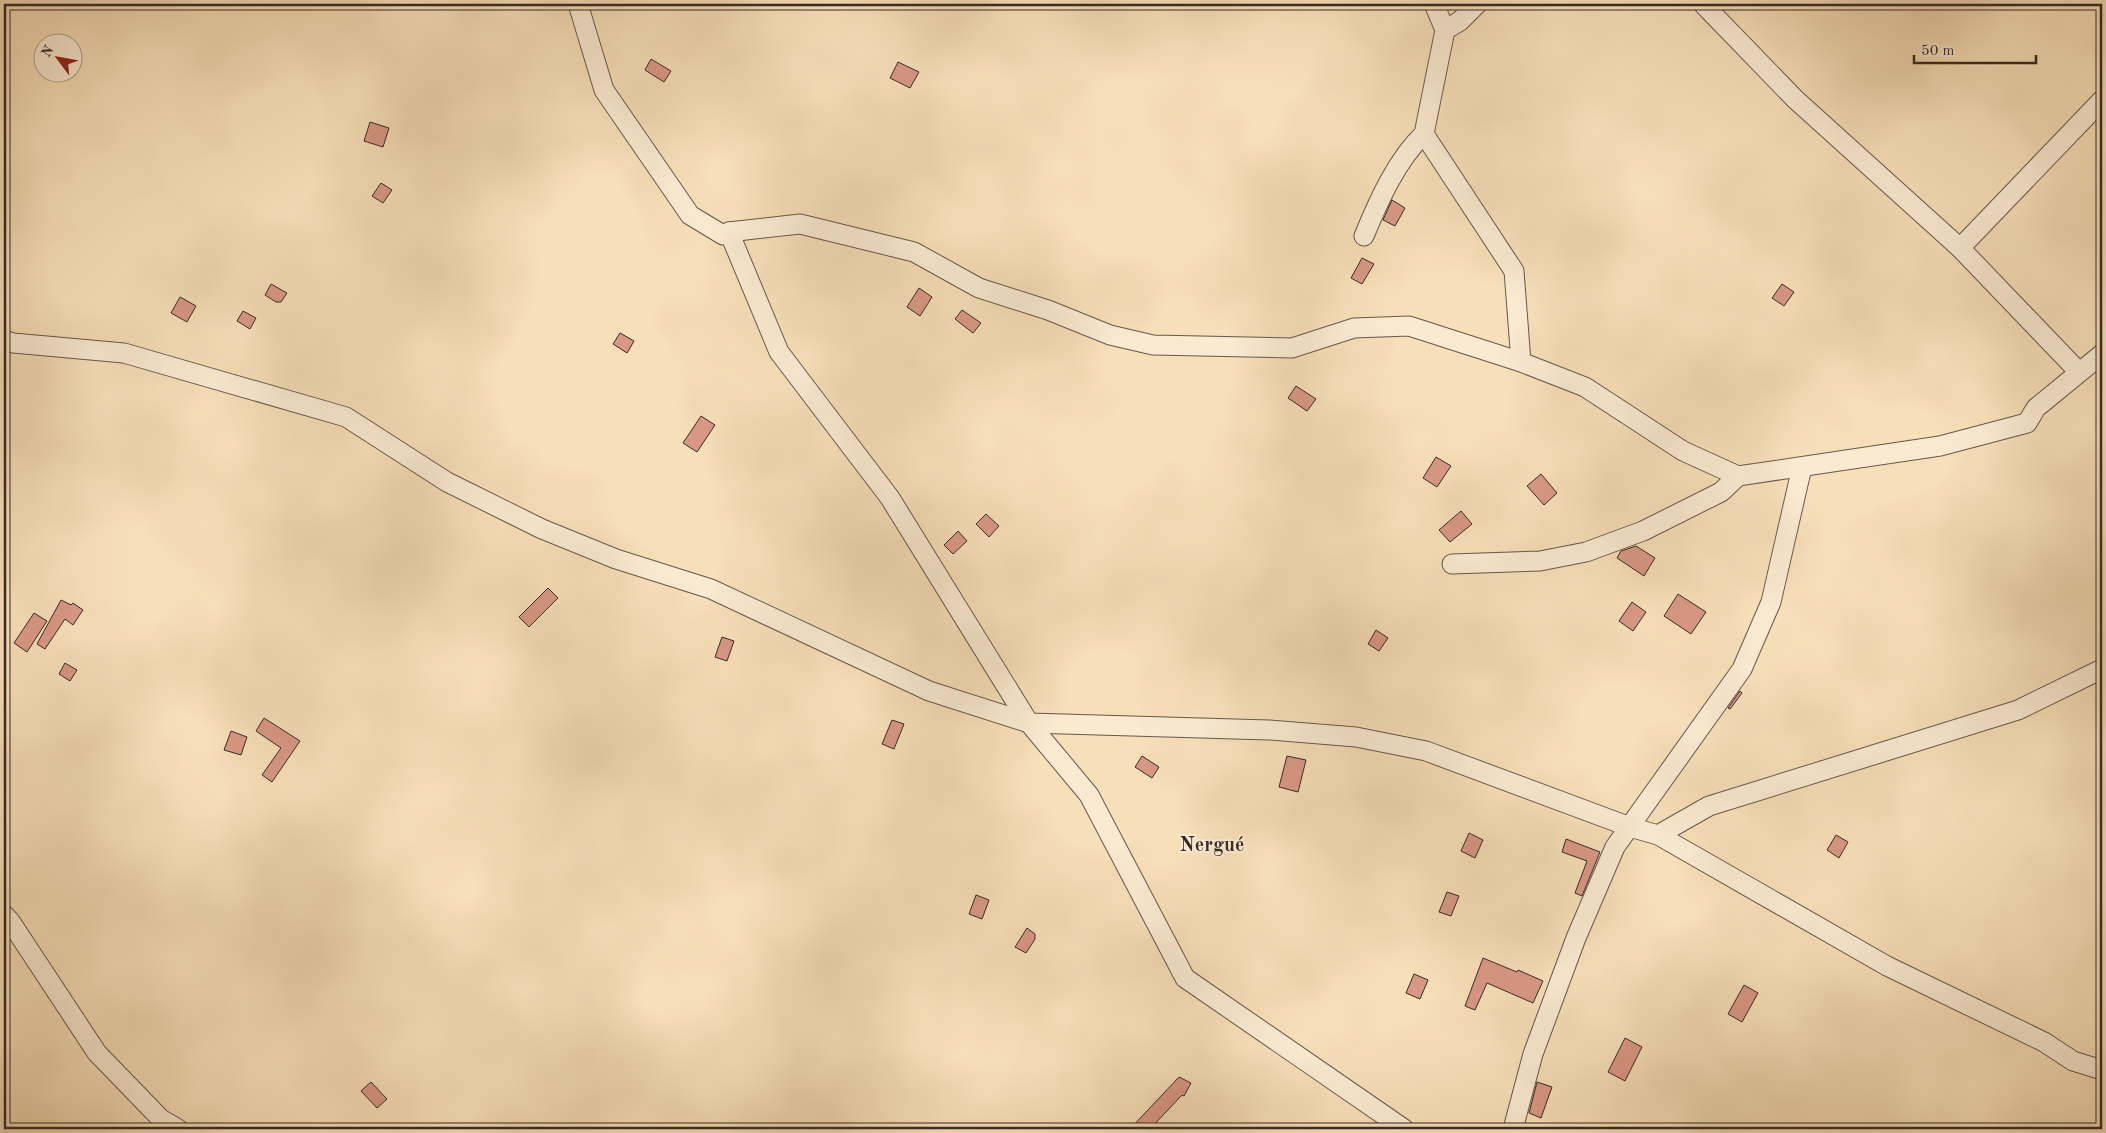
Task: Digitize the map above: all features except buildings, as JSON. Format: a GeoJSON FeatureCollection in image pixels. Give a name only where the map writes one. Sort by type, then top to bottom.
{"type":"FeatureCollection","features":[{"type":"Feature","properties":{"kind":"street"},"geometry":{"type":"LineString","coordinates":[[578,4],[604,90],[690,215],[723,235],[729,232],[800,224],[914,252],[979,288],[1048,310],[1110,335],[1153,345],[1292,348],[1354,328],[1409,326],[1521,362],[1585,387],[1682,452],[1738,476],[1940,446],[2027,423],[2036,408],[2102,354]]}},
{"type":"Feature","properties":{"kind":"street"},"geometry":{"type":"LineString","coordinates":[[1364,236],[1377,203],[1412,145],[1424,134],[1445,30],[1434,4]]}},
{"type":"Feature","properties":{"kind":"street"},"geometry":{"type":"LineString","coordinates":[[1445,30],[1460,21],[1477,4]]}},
{"type":"Feature","properties":{"kind":"street"},"geometry":{"type":"LineString","coordinates":[[1703,4],[1795,100],[1960,248],[2079,372]]}},
{"type":"Feature","properties":{"kind":"street"},"geometry":{"type":"LineString","coordinates":[[1960,248],[2102,100]]}},
{"type":"Feature","properties":{"kind":"street"},"geometry":{"type":"LineString","coordinates":[[1424,134],[1514,271],[1521,362]]}},
{"type":"Feature","properties":{"kind":"street"},"geometry":{"type":"LineString","coordinates":[[729,232],[779,352],[890,498],[1029,723],[1089,795],[1185,978],[1404,1129]]}},
{"type":"Feature","properties":{"kind":"street"},"geometry":{"type":"LineString","coordinates":[[4,340],[13,344],[124,353],[346,417],[446,482],[542,529],[616,559],[710,589],[929,691],[1029,723],[1270,730],[1356,738],[1426,751],[1630,827],[1658,835],[1887,966],[2044,1042],[2073,1060],[2102,1070]]}},
{"type":"Feature","properties":{"kind":"street"},"geometry":{"type":"LineString","coordinates":[[1513,1129],[1533,1054],[1576,938],[1615,847],[1742,669],[1771,602],[1802,467]]}},
{"type":"Feature","properties":{"kind":"street"},"geometry":{"type":"LineString","coordinates":[[1452,564],[1540,561],[1586,552],[1643,531],[1721,492],[1738,476]]}},
{"type":"Feature","properties":{"kind":"street"},"geometry":{"type":"LineString","coordinates":[[1658,835],[1709,806],[2018,710],[2102,669]]}},
{"type":"Feature","properties":{"kind":"street"},"geometry":{"type":"LineString","coordinates":[[4,915],[10,921],[97,1053],[161,1119],[178,1129]]}},
{"type":"Feature","properties":{"kind":"district","name":"Nergué"},"geometry":{"type":"Point","coordinates":[1212,844]}}]}
